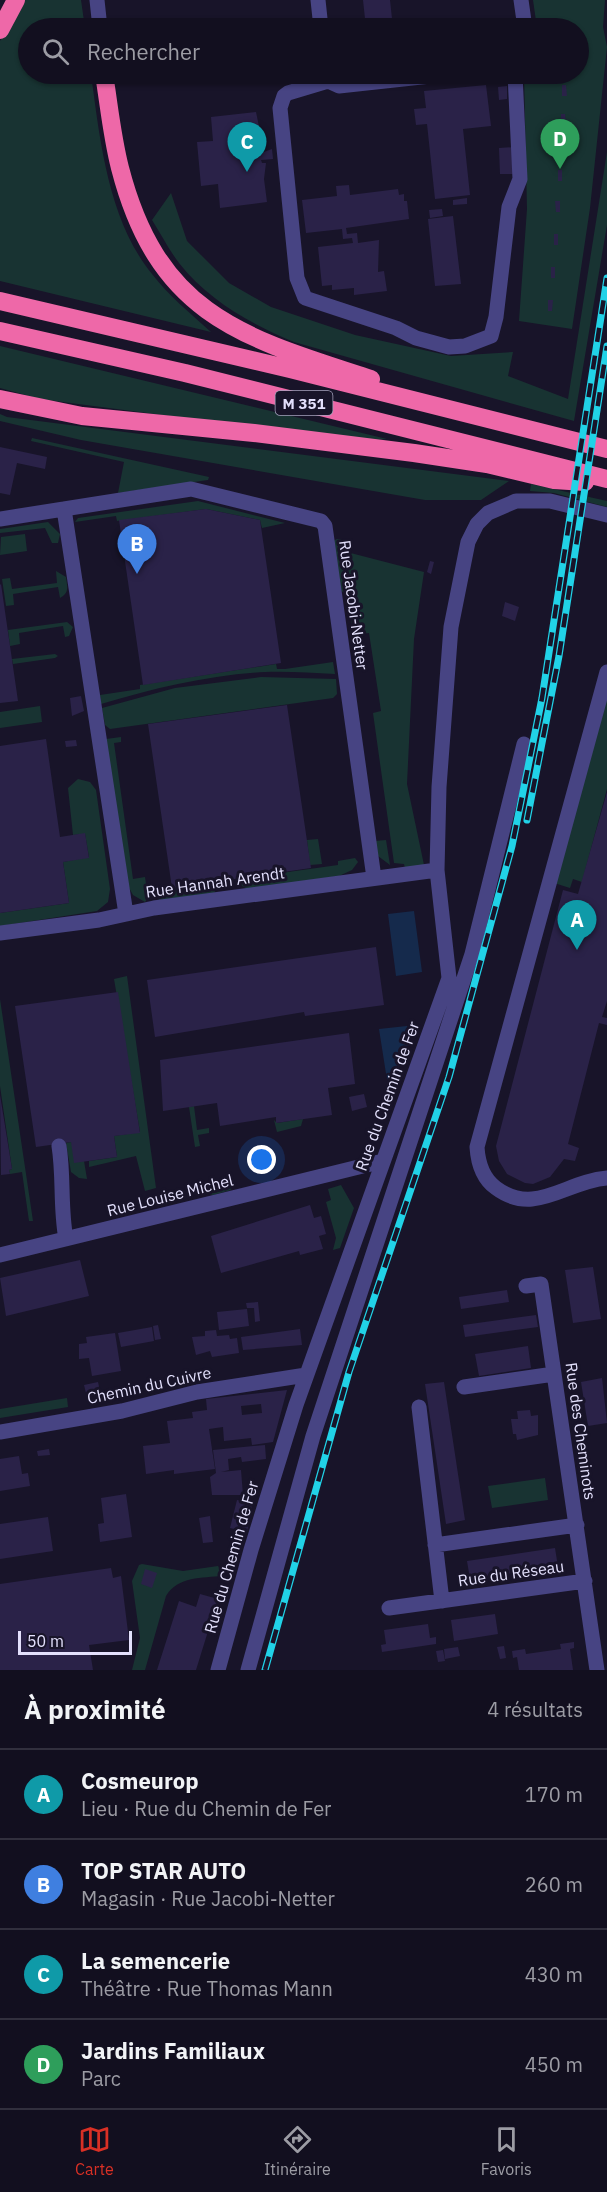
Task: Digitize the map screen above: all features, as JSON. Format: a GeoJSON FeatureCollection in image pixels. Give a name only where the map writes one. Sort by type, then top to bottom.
{"type":"FeatureCollection","features":[{"type":"Feature","properties":{"kind":"highway"},"geometry":{"type":"LineString","coordinates":[[0,30],[16,0]]}},
{"type":"Feature","properties":{"kind":"highway"},"geometry":{"type":"LineString","coordinates":[[106,84],[119,165],[128,197],[162,266],[197,304],[219,321],[291,353],[538,434]]}},
{"type":"Feature","properties":{"kind":"highway","name":"M 351"},"geometry":{"type":"LineString","coordinates":[[0,301],[290,369],[538,434],[607,449]]}},
{"type":"Feature","properties":{"kind":"highway","name":"M 351"},"geometry":{"type":"LineString","coordinates":[[0,331],[185,373],[607,481]]}},
{"type":"Feature","properties":{"kind":"highway"},"geometry":{"type":"LineString","coordinates":[[0,399],[82,417],[402,452],[487,464],[554,480],[607,481]]}},
{"type":"Feature","properties":{"kind":"street"},"geometry":{"type":"LineString","coordinates":[[97,0],[99,18]]}},
{"type":"Feature","properties":{"kind":"street"},"geometry":{"type":"LineString","coordinates":[[318,0],[320,18]]}},
{"type":"Feature","properties":{"kind":"street"},"geometry":{"type":"LineString","coordinates":[[521,0],[524,18]]}},
{"type":"Feature","properties":{"kind":"street"},"geometry":{"type":"LineString","coordinates":[[310,84],[284,96],[280,108],[300,290],[305,298],[396,328],[416,338],[449,347],[465,346],[491,336],[496,317],[509,207],[520,178],[515,84]]}},
{"type":"Feature","properties":{"kind":"street"},"geometry":{"type":"LineString","coordinates":[[336,84],[339,86],[357,84]]}},
{"type":"Feature","properties":{"kind":"street","name":"Rue Jacobi-Netter"},"geometry":{"type":"LineString","coordinates":[[0,519],[191,489],[321,520],[325,526],[374,878]]}},
{"type":"Feature","properties":{"kind":"street","name":"Rue du Chemin de Fer"},"geometry":{"type":"LineString","coordinates":[[218,1670],[273,1475],[306,1375],[448,978],[437,870],[442,734],[451,627],[465,554],[472,532],[495,508],[528,500],[550,501],[607,515]]}},
{"type":"Feature","properties":{"kind":"street"},"geometry":{"type":"LineString","coordinates":[[64,509],[126,914]]}},
{"type":"Feature","properties":{"kind":"street"},"geometry":{"type":"LineString","coordinates":[[607,672],[477,1147],[478,1158],[485,1177],[491,1185],[514,1199],[537,1199],[607,1178]]}},
{"type":"Feature","properties":{"kind":"street"},"geometry":{"type":"LineString","coordinates":[[248,1670],[313,1436],[472,954],[524,744]]}},
{"type":"Feature","properties":{"kind":"street","name":"Rue Hannah Arendt"},"geometry":{"type":"LineString","coordinates":[[0,933],[154,908],[437,870]]}},
{"type":"Feature","properties":{"kind":"street"},"geometry":{"type":"LineString","coordinates":[[59,1146],[63,1172],[62,1221],[66,1239]]}},
{"type":"Feature","properties":{"kind":"street","name":"Rue Louise Michel"},"geometry":{"type":"LineString","coordinates":[[0,1255],[383,1161]]}},
{"type":"Feature","properties":{"kind":"street","name":"Rue des Cheminots"},"geometry":{"type":"LineString","coordinates":[[526,1286],[541,1284],[597,1670]]}},
{"type":"Feature","properties":{"kind":"street"},"geometry":{"type":"LineString","coordinates":[[464,1386],[554,1374]]}},
{"type":"Feature","properties":{"kind":"street","name":"Chemin du Cuivre"},"geometry":{"type":"LineString","coordinates":[[0,1432],[122,1411],[218,1388],[306,1375]]}},
{"type":"Feature","properties":{"kind":"street","name":"Rue du Réseau"},"geometry":{"type":"LineString","coordinates":[[419,1407],[442,1601]]}},
{"type":"Feature","properties":{"kind":"street"},"geometry":{"type":"LineString","coordinates":[[435,1545],[577,1526]]}},
{"type":"Feature","properties":{"kind":"street","name":"Rue du Réseau"},"geometry":{"type":"LineString","coordinates":[[389,1608],[585,1581]]}},
{"type":"Feature","properties":{"kind":"green space"},"geometry":{"type":"Polygon","coordinates":[[[22,0],[81,0],[84,18],[18,18],[18,84],[92,84],[108,178],[125,229],[137,253],[152,274],[211,332],[0,281],[0,41],[22,0]]]}},
{"type":"Feature","properties":{"kind":"green space"},"geometry":{"type":"Polygon","coordinates":[[[533,0],[605,0],[603,27],[607,47],[590,208],[572,329],[519,321],[527,209],[524,84],[589,84],[589,18],[536,18],[533,0]]]}},
{"type":"Feature","properties":{"kind":"green space"},"geometry":{"type":"Polygon","coordinates":[[[607,152],[607,225],[574,421],[294,342],[278,335],[232,310],[204,289],[179,263],[152,220],[171,193],[187,241],[229,283],[271,307],[355,335],[451,356],[513,352],[508,376],[568,399],[607,152]]]}},
{"type":"Feature","properties":{"kind":"green space"},"geometry":{"type":"Polygon","coordinates":[[[0,346],[387,439],[362,441],[40,399],[0,388],[0,346]]]}},
{"type":"Feature","properties":{"kind":"green space"},"geometry":{"type":"Polygon","coordinates":[[[0,414],[7,417],[509,481],[481,500],[425,500],[81,440],[0,421],[0,414]]]}},
{"type":"Feature","properties":{"kind":"green space"},"geometry":{"type":"Polygon","coordinates":[[[32,438],[209,477],[208,480],[118,493],[124,462],[31,441],[32,438]]]}},
{"type":"Feature","properties":{"kind":"green space"},"geometry":{"type":"Polygon","coordinates":[[[531,484],[607,501],[607,507],[554,493],[530,491],[531,484]]]}},
{"type":"Feature","properties":{"kind":"green space"},"geometry":{"type":"Polygon","coordinates":[[[198,501],[285,523],[262,528],[260,520],[206,509],[117,521],[116,516],[75,522],[78,518],[198,501]]]}},
{"type":"Feature","properties":{"kind":"green space"},"geometry":{"type":"Polygon","coordinates":[[[48,522],[60,534],[58,543],[52,543],[45,528],[0,533],[0,529],[48,522]]]}},
{"type":"Feature","properties":{"kind":"green space"},"geometry":{"type":"Polygon","coordinates":[[[25,534],[27,551],[0,555],[1,537],[25,534]]]}},
{"type":"Feature","properties":{"kind":"green space"},"geometry":{"type":"Polygon","coordinates":[[[341,539],[339,550],[424,572],[414,639],[407,784],[424,865],[405,868],[404,864],[394,863],[373,713],[381,711],[369,633],[353,635],[348,596],[339,589],[333,541],[341,539]]]}},
{"type":"Feature","properties":{"kind":"green space"},"geometry":{"type":"Polygon","coordinates":[[[56,571],[66,577],[67,589],[63,596],[60,598],[58,587],[13,594],[14,605],[6,606],[2,579],[10,578],[12,589],[57,583],[56,571]]]}},
{"type":"Feature","properties":{"kind":"green space"},"geometry":{"type":"Polygon","coordinates":[[[67,622],[73,627],[69,636],[65,637],[63,626],[19,633],[20,644],[10,646],[8,630],[67,622]]]}},
{"type":"Feature","properties":{"kind":"green space"},"geometry":{"type":"Polygon","coordinates":[[[55,654],[58,656],[55,658],[13,664],[12,659],[55,654]]]}},
{"type":"Feature","properties":{"kind":"green space"},"geometry":{"type":"Polygon","coordinates":[[[333,662],[335,674],[274,672],[223,676],[162,688],[101,704],[100,695],[140,689],[140,685],[276,664],[277,669],[285,669],[333,662]]]}},
{"type":"Feature","properties":{"kind":"green space"},"geometry":{"type":"Polygon","coordinates":[[[261,677],[336,679],[337,694],[333,698],[110,729],[105,725],[102,708],[175,688],[261,677]]]}},
{"type":"Feature","properties":{"kind":"green space"},"geometry":{"type":"Polygon","coordinates":[[[607,692],[607,789],[582,882],[573,879],[570,888],[554,883],[607,692]]]}},
{"type":"Feature","properties":{"kind":"green space"},"geometry":{"type":"Polygon","coordinates":[[[40,706],[42,722],[0,728],[0,712],[40,706]]]}},
{"type":"Feature","properties":{"kind":"green space"},"geometry":{"type":"Polygon","coordinates":[[[121,737],[121,742],[114,743],[133,879],[145,877],[148,898],[145,902],[133,895],[127,884],[106,739],[121,737]]]}},
{"type":"Feature","properties":{"kind":"green space"},"geometry":{"type":"Polygon","coordinates":[[[78,779],[90,782],[96,790],[110,889],[108,902],[97,911],[0,926],[0,913],[69,903],[63,862],[89,857],[85,834],[73,835],[68,788],[78,779]]]}},
{"type":"Feature","properties":{"kind":"green space"},"geometry":{"type":"Polygon","coordinates":[[[318,839],[322,864],[310,865],[307,840],[318,839]]]}},
{"type":"Feature","properties":{"kind":"green space"},"geometry":{"type":"Polygon","coordinates":[[[386,840],[390,865],[378,856],[375,841],[386,840]]]}},
{"type":"Feature","properties":{"kind":"green space"},"geometry":{"type":"Polygon","coordinates":[[[355,858],[358,862],[352,870],[339,876],[248,889],[242,886],[238,879],[338,865],[338,861],[355,858]]]}},
{"type":"Feature","properties":{"kind":"green space"},"geometry":{"type":"Polygon","coordinates":[[[219,881],[214,894],[159,901],[157,891],[219,881]]]}},
{"type":"Feature","properties":{"kind":"green space"},"geometry":{"type":"Polygon","coordinates":[[[127,976],[156,1188],[145,1191],[136,1156],[89,1167],[89,1161],[117,1157],[114,1136],[140,1132],[114,979],[127,976]]]}},
{"type":"Feature","properties":{"kind":"green space"},"geometry":{"type":"Polygon","coordinates":[[[0,999],[33,1221],[29,1221],[22,1172],[10,1174],[9,1170],[12,1169],[0,1086],[0,999]]]}},
{"type":"Feature","properties":{"kind":"green space"},"geometry":{"type":"Polygon","coordinates":[[[194,1106],[197,1130],[209,1128],[209,1133],[198,1135],[200,1146],[195,1147],[189,1107],[194,1106]]]}},
{"type":"Feature","properties":{"kind":"green space"},"geometry":{"type":"Polygon","coordinates":[[[303,1119],[301,1126],[277,1132],[274,1120],[277,1123],[303,1119]]]}},
{"type":"Feature","properties":{"kind":"green space"},"geometry":{"type":"Polygon","coordinates":[[[71,1142],[84,1161],[87,1179],[79,1178],[71,1172],[66,1143],[71,1142]]]}},
{"type":"Feature","properties":{"kind":"green space"},"geometry":{"type":"Polygon","coordinates":[[[229,1184],[231,1190],[213,1195],[199,1191],[229,1184]]]}},
{"type":"Feature","properties":{"kind":"green space"},"geometry":{"type":"Polygon","coordinates":[[[341,1185],[354,1208],[340,1248],[333,1250],[336,1238],[326,1202],[331,1200],[328,1189],[341,1185]]]}},
{"type":"Feature","properties":{"kind":"green space"},"geometry":{"type":"Polygon","coordinates":[[[67,1398],[68,1407],[0,1418],[0,1409],[67,1398]]]}},
{"type":"Feature","properties":{"kind":"green space"},"geometry":{"type":"Polygon","coordinates":[[[545,1478],[548,1500],[492,1508],[488,1486],[545,1478]]]}},
{"type":"Feature","properties":{"kind":"green space"},"geometry":{"type":"Polygon","coordinates":[[[139,1565],[183,1571],[218,1566],[223,1576],[191,1579],[171,1589],[166,1596],[145,1670],[132,1670],[140,1638],[132,1581],[139,1565]]]}},
{"type":"Feature","properties":{"kind":"water"},"geometry":{"type":"Polygon","coordinates":[[[414,911],[422,972],[396,976],[388,914],[414,911]]]}},
{"type":"Feature","properties":{"kind":"water"},"geometry":{"type":"Polygon","coordinates":[[[416,1025],[395,1082],[387,1080],[379,1029],[416,1025]]]}},
{"type":"Feature","properties":{"kind":"building"},"geometry":{"type":"Polygon","coordinates":[[[363,0],[390,0],[392,18],[365,18],[363,0]]]}},
{"type":"Feature","properties":{"kind":"building"},"geometry":{"type":"Polygon","coordinates":[[[486,85],[491,126],[463,129],[470,195],[435,199],[427,124],[416,125],[414,109],[426,108],[424,91],[486,85]]]}},
{"type":"Feature","properties":{"kind":"building"},"geometry":{"type":"Polygon","coordinates":[[[562,85],[566,85],[567,96],[562,96],[562,85]]]}},
{"type":"Feature","properties":{"kind":"building"},"geometry":{"type":"Polygon","coordinates":[[[507,86],[507,99],[499,100],[498,87],[507,86]]]}},
{"type":"Feature","properties":{"kind":"building"},"geometry":{"type":"Polygon","coordinates":[[[256,112],[264,151],[261,153],[272,149],[273,159],[261,160],[262,163],[266,163],[264,179],[267,202],[220,208],[218,184],[201,186],[197,142],[213,141],[211,117],[256,112]]]}},
{"type":"Feature","properties":{"kind":"building"},"geometry":{"type":"Polygon","coordinates":[[[561,114],[565,114],[566,124],[561,124],[561,114]]]}},
{"type":"Feature","properties":{"kind":"building"},"geometry":{"type":"Polygon","coordinates":[[[559,141],[564,141],[564,152],[560,152],[559,141]]]}},
{"type":"Feature","properties":{"kind":"building"},"geometry":{"type":"Polygon","coordinates":[[[514,147],[514,174],[500,174],[499,148],[514,147]]]}},
{"type":"Feature","properties":{"kind":"building"},"geometry":{"type":"Polygon","coordinates":[[[558,170],[562,170],[562,181],[558,181],[558,170]]]}},
{"type":"Feature","properties":{"kind":"building"},"geometry":{"type":"Polygon","coordinates":[[[349,185],[350,195],[398,189],[399,195],[404,194],[404,201],[407,201],[409,219],[346,228],[347,234],[357,233],[358,243],[379,240],[378,272],[384,271],[387,291],[354,295],[354,288],[332,290],[332,285],[322,286],[318,247],[353,243],[352,238],[343,239],[342,229],[306,233],[302,200],[337,196],[336,186],[349,185]]]}},
{"type":"Feature","properties":{"kind":"building"},"geometry":{"type":"Polygon","coordinates":[[[467,198],[467,204],[453,205],[453,200],[467,198]]]}},
{"type":"Feature","properties":{"kind":"building"},"geometry":{"type":"Polygon","coordinates":[[[555,201],[560,201],[560,212],[556,212],[555,201]]]}},
{"type":"Feature","properties":{"kind":"building"},"geometry":{"type":"Polygon","coordinates":[[[442,209],[443,216],[430,218],[429,210],[442,209]]]}},
{"type":"Feature","properties":{"kind":"building"},"geometry":{"type":"Polygon","coordinates":[[[453,216],[461,284],[435,286],[428,219],[453,216]]]}},
{"type":"Feature","properties":{"kind":"building"},"geometry":{"type":"Polygon","coordinates":[[[554,234],[558,234],[558,245],[554,245],[554,234]]]}},
{"type":"Feature","properties":{"kind":"building"},"geometry":{"type":"Polygon","coordinates":[[[551,267],[555,267],[555,278],[551,278],[551,267]]]}},
{"type":"Feature","properties":{"kind":"building"},"geometry":{"type":"Polygon","coordinates":[[[548,300],[553,300],[552,311],[548,311],[548,300]]]}},
{"type":"Feature","properties":{"kind":"building"},"geometry":{"type":"Polygon","coordinates":[[[0,447],[47,457],[45,469],[17,463],[10,495],[0,493],[0,447]]]}},
{"type":"Feature","properties":{"kind":"building"},"geometry":{"type":"Polygon","coordinates":[[[206,509],[260,520],[281,663],[143,685],[119,520],[206,509]]]}},
{"type":"Feature","properties":{"kind":"building"},"geometry":{"type":"Polygon","coordinates":[[[430,561],[434,562],[431,574],[427,572],[430,561]]]}},
{"type":"Feature","properties":{"kind":"building"},"geometry":{"type":"Polygon","coordinates":[[[0,585],[18,701],[0,703],[0,585]]]}},
{"type":"Feature","properties":{"kind":"building"},"geometry":{"type":"Polygon","coordinates":[[[505,602],[519,607],[515,621],[502,616],[505,602]]]}},
{"type":"Feature","properties":{"kind":"building"},"geometry":{"type":"Polygon","coordinates":[[[81,696],[84,711],[72,716],[70,698],[81,696]]]}},
{"type":"Feature","properties":{"kind":"building"},"geometry":{"type":"Polygon","coordinates":[[[287,705],[311,868],[172,888],[148,724],[287,705]]]}},
{"type":"Feature","properties":{"kind":"building"},"geometry":{"type":"Polygon","coordinates":[[[46,739],[60,837],[85,833],[89,858],[63,862],[69,903],[0,913],[0,746],[46,739]]]}},
{"type":"Feature","properties":{"kind":"building"},"geometry":{"type":"Polygon","coordinates":[[[76,740],[77,746],[66,747],[65,741],[76,740]]]}},
{"type":"Feature","properties":{"kind":"building"},"geometry":{"type":"Polygon","coordinates":[[[607,792],[607,1001],[602,1017],[607,1018],[607,1025],[599,1023],[568,1144],[579,1148],[575,1161],[564,1159],[550,1177],[533,1184],[525,1183],[507,1174],[499,1161],[496,1146],[563,890],[578,894],[607,792]]]}},
{"type":"Feature","properties":{"kind":"building"},"geometry":{"type":"Polygon","coordinates":[[[376,947],[384,1005],[305,1016],[304,1012],[155,1037],[147,980],[376,947]]]}},
{"type":"Feature","properties":{"kind":"building"},"geometry":{"type":"Polygon","coordinates":[[[118,992],[140,1133],[114,1136],[117,1157],[74,1163],[71,1142],[36,1147],[15,1006],[118,992]]]}},
{"type":"Feature","properties":{"kind":"building"},"geometry":{"type":"Polygon","coordinates":[[[349,1033],[355,1084],[328,1088],[332,1115],[276,1123],[276,1117],[220,1126],[217,1103],[163,1111],[160,1060],[349,1033]]]}},
{"type":"Feature","properties":{"kind":"building"},"geometry":{"type":"Polygon","coordinates":[[[364,1094],[367,1107],[352,1111],[349,1097],[364,1094]]]}},
{"type":"Feature","properties":{"kind":"building"},"geometry":{"type":"Polygon","coordinates":[[[0,1095],[12,1169],[9,1170],[10,1174],[1,1175],[0,1095]]]}},
{"type":"Feature","properties":{"kind":"building"},"geometry":{"type":"Polygon","coordinates":[[[310,1205],[314,1218],[321,1216],[326,1234],[319,1236],[323,1249],[300,1255],[299,1251],[221,1273],[211,1236],[310,1205]]]}},
{"type":"Feature","properties":{"kind":"building"},"geometry":{"type":"Polygon","coordinates":[[[80,1260],[89,1296],[6,1316],[0,1278],[80,1260]]]}},
{"type":"Feature","properties":{"kind":"building"},"geometry":{"type":"Polygon","coordinates":[[[593,1267],[601,1319],[573,1323],[565,1270],[593,1267]]]}},
{"type":"Feature","properties":{"kind":"building"},"geometry":{"type":"Polygon","coordinates":[[[507,1290],[509,1302],[461,1309],[459,1297],[507,1290]]]}},
{"type":"Feature","properties":{"kind":"building"},"geometry":{"type":"Polygon","coordinates":[[[258,1302],[260,1321],[255,1322],[254,1308],[247,1308],[246,1303],[258,1302]]]}},
{"type":"Feature","properties":{"kind":"building"},"geometry":{"type":"Polygon","coordinates":[[[247,1309],[249,1326],[219,1330],[217,1312],[247,1309]]]}},
{"type":"Feature","properties":{"kind":"building"},"geometry":{"type":"Polygon","coordinates":[[[536,1315],[538,1327],[465,1337],[463,1325],[536,1315]]]}},
{"type":"Feature","properties":{"kind":"building"},"geometry":{"type":"Polygon","coordinates":[[[158,1325],[161,1339],[155,1340],[153,1326],[158,1325]]]}},
{"type":"Feature","properties":{"kind":"building"},"geometry":{"type":"Polygon","coordinates":[[[152,1327],[154,1341],[121,1347],[118,1333],[152,1327]]]}},
{"type":"Feature","properties":{"kind":"building"},"geometry":{"type":"Polygon","coordinates":[[[300,1329],[302,1345],[243,1350],[241,1337],[300,1329]]]}},
{"type":"Feature","properties":{"kind":"building"},"geometry":{"type":"Polygon","coordinates":[[[216,1330],[217,1336],[229,1335],[230,1339],[237,1338],[239,1353],[212,1357],[210,1351],[196,1355],[192,1337],[205,1336],[205,1331],[216,1330]]]}},
{"type":"Feature","properties":{"kind":"building"},"geometry":{"type":"Polygon","coordinates":[[[115,1333],[121,1371],[92,1376],[89,1358],[79,1359],[79,1344],[87,1343],[86,1337],[115,1333]]]}},
{"type":"Feature","properties":{"kind":"building"},"geometry":{"type":"Polygon","coordinates":[[[528,1346],[531,1368],[479,1376],[475,1354],[528,1346]]]}},
{"type":"Feature","properties":{"kind":"building"},"geometry":{"type":"Polygon","coordinates":[[[602,1378],[607,1423],[588,1426],[581,1382],[602,1378]]]}},
{"type":"Feature","properties":{"kind":"building"},"geometry":{"type":"Polygon","coordinates":[[[98,1382],[100,1391],[86,1393],[84,1385],[98,1382]]]}},
{"type":"Feature","properties":{"kind":"building"},"geometry":{"type":"Polygon","coordinates":[[[444,1382],[465,1520],[446,1524],[425,1384],[444,1382]]]}},
{"type":"Feature","properties":{"kind":"building"},"geometry":{"type":"Polygon","coordinates":[[[287,1390],[273,1442],[252,1445],[251,1438],[224,1441],[223,1427],[209,1429],[215,1469],[174,1474],[174,1470],[146,1474],[143,1446],[170,1443],[167,1421],[193,1418],[192,1412],[207,1410],[206,1399],[287,1390]],[[261,1404],[241,1406],[242,1415],[262,1413],[261,1404]]]}},
{"type":"Feature","properties":{"kind":"building"},"geometry":{"type":"Polygon","coordinates":[[[530,1410],[531,1416],[538,1415],[538,1435],[517,1440],[516,1434],[513,1434],[511,1419],[518,1419],[517,1411],[530,1410]]]}},
{"type":"Feature","properties":{"kind":"building"},"geometry":{"type":"Polygon","coordinates":[[[265,1445],[266,1459],[242,1462],[241,1457],[228,1459],[229,1470],[221,1472],[241,1470],[243,1495],[212,1495],[210,1477],[216,1473],[213,1450],[265,1445]]]}},
{"type":"Feature","properties":{"kind":"building"},"geometry":{"type":"Polygon","coordinates":[[[49,1449],[50,1455],[38,1456],[37,1451],[49,1449]]]}},
{"type":"Feature","properties":{"kind":"building"},"geometry":{"type":"Polygon","coordinates":[[[19,1456],[22,1474],[28,1473],[30,1486],[0,1491],[0,1459],[19,1456]]]}},
{"type":"Feature","properties":{"kind":"building"},"geometry":{"type":"Polygon","coordinates":[[[126,1494],[132,1537],[100,1542],[98,1524],[104,1523],[101,1498],[126,1494]]]}},
{"type":"Feature","properties":{"kind":"building"},"geometry":{"type":"Polygon","coordinates":[[[237,1500],[253,1503],[247,1532],[230,1528],[237,1500]]]}},
{"type":"Feature","properties":{"kind":"building"},"geometry":{"type":"Polygon","coordinates":[[[210,1516],[213,1542],[203,1543],[199,1518],[210,1516]]]}},
{"type":"Feature","properties":{"kind":"building"},"geometry":{"type":"Polygon","coordinates":[[[48,1517],[53,1551],[0,1559],[0,1524],[48,1517]]]}},
{"type":"Feature","properties":{"kind":"building"},"geometry":{"type":"Polygon","coordinates":[[[555,1548],[558,1567],[470,1579],[467,1561],[555,1548]]]}},
{"type":"Feature","properties":{"kind":"building"},"geometry":{"type":"Polygon","coordinates":[[[111,1568],[113,1578],[121,1576],[129,1640],[89,1645],[93,1670],[0,1670],[0,1584],[111,1568]]]}},
{"type":"Feature","properties":{"kind":"building"},"geometry":{"type":"Polygon","coordinates":[[[145,1569],[157,1573],[152,1588],[141,1584],[145,1569]]]}},
{"type":"Feature","properties":{"kind":"building"},"geometry":{"type":"Polygon","coordinates":[[[200,1594],[218,1599],[196,1670],[157,1670],[179,1601],[196,1607],[200,1594]]]}},
{"type":"Feature","properties":{"kind":"building"},"geometry":{"type":"Polygon","coordinates":[[[495,1614],[498,1634],[454,1641],[451,1620],[495,1614]]]}},
{"type":"Feature","properties":{"kind":"building"},"geometry":{"type":"Polygon","coordinates":[[[428,1624],[430,1638],[436,1637],[436,1644],[382,1652],[381,1645],[386,1644],[384,1630],[428,1624]]]}},
{"type":"Feature","properties":{"kind":"building"},"geometry":{"type":"Polygon","coordinates":[[[574,1642],[574,1648],[570,1649],[573,1670],[519,1670],[517,1657],[513,1658],[512,1651],[525,1649],[526,1654],[561,1649],[560,1644],[574,1642]]]}},
{"type":"Feature","properties":{"kind":"building"},"geometry":{"type":"Polygon","coordinates":[[[504,1646],[506,1658],[500,1659],[497,1647],[504,1646]]]}},
{"type":"Feature","properties":{"kind":"building"},"geometry":{"type":"Polygon","coordinates":[[[458,1647],[460,1656],[445,1659],[444,1649],[458,1647]]]}},
{"type":"Feature","properties":{"kind":"building"},"geometry":{"type":"Polygon","coordinates":[[[443,1650],[445,1661],[438,1662],[436,1651],[443,1650]]]}},
{"type":"Feature","properties":{"kind":"railway"},"geometry":{"type":"LineString","coordinates":[[265,1670],[349,1372],[449,1077],[512,846],[542,698],[607,278]]}},
{"type":"Feature","properties":{"kind":"railway"},"geometry":{"type":"LineString","coordinates":[[527,820],[559,656],[607,346]]}},
{"type":"Feature","properties":{"kind":"place","name":"Jardins Familiaux"},"geometry":{"type":"Point","coordinates":[560,169]}},
{"type":"Feature","properties":{"kind":"place","name":"La semencerie"},"geometry":{"type":"Point","coordinates":[247,172]}},
{"type":"Feature","properties":{"kind":"place","name":"TOP STAR AUTO"},"geometry":{"type":"Point","coordinates":[137,574]}},
{"type":"Feature","properties":{"kind":"place","name":"Cosmeurop"},"geometry":{"type":"Point","coordinates":[577,950]}}]}
